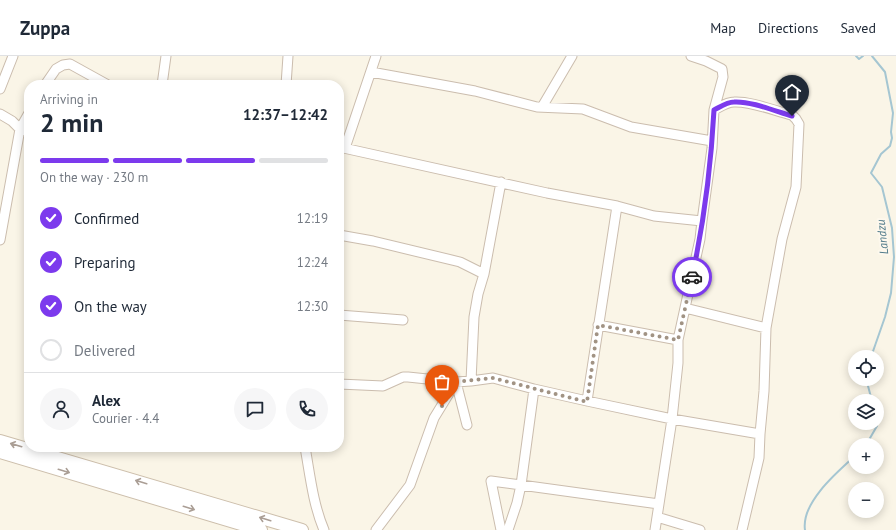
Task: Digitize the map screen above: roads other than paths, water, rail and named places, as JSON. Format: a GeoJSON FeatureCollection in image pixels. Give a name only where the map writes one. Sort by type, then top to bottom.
{"type":"FeatureCollection","features":[{"type":"Feature","properties":{"kind":"street"},"geometry":{"type":"LineString","coordinates":[[0,88],[13,56]]}},
{"type":"Feature","properties":{"kind":"street"},"geometry":{"type":"LineString","coordinates":[[62,56],[70,64],[99,80]]}},
{"type":"Feature","properties":{"kind":"street"},"geometry":{"type":"LineString","coordinates":[[163,80],[166,56]]}},
{"type":"Feature","properties":{"kind":"street"},"geometry":{"type":"LineString","coordinates":[[286,80],[288,56]]}},
{"type":"Feature","properties":{"kind":"street"},"geometry":{"type":"LineString","coordinates":[[344,142],[376,56]]}},
{"type":"Feature","properties":{"kind":"street"},"geometry":{"type":"LineString","coordinates":[[542,107],[572,56]]}},
{"type":"Feature","properties":{"kind":"street"},"geometry":{"type":"LineString","coordinates":[[655,530],[672,419],[678,363],[678,340],[700,239],[712,141],[714,110],[723,77],[722,69],[691,56]]}},
{"type":"Feature","properties":{"kind":"street"},"geometry":{"type":"LineString","coordinates":[[48,80],[56,69],[63,65],[70,64]]}},
{"type":"Feature","properties":{"kind":"street"},"geometry":{"type":"LineString","coordinates":[[371,72],[475,91],[542,107],[582,109],[631,128],[712,141]]}},
{"type":"Feature","properties":{"kind":"street"},"geometry":{"type":"LineString","coordinates":[[714,110],[729,102],[759,106],[792,116],[799,124],[796,187],[782,239],[766,328],[764,391],[759,458],[742,530]]}},
{"type":"Feature","properties":{"kind":"street"},"geometry":{"type":"LineString","coordinates":[[0,114],[12,120],[20,129],[24,130]]}},
{"type":"Feature","properties":{"kind":"street"},"geometry":{"type":"LineString","coordinates":[[0,237],[20,129],[24,122]]}},
{"type":"Feature","properties":{"kind":"street"},"geometry":{"type":"LineString","coordinates":[[344,147],[547,193],[617,206],[654,216],[702,221]]}},
{"type":"Feature","properties":{"kind":"street"},"geometry":{"type":"LineString","coordinates":[[471,381],[474,317],[478,294],[484,274],[501,182]]}},
{"type":"Feature","properties":{"kind":"street"},"geometry":{"type":"LineString","coordinates":[[587,402],[617,206]]}},
{"type":"Feature","properties":{"kind":"street"},"geometry":{"type":"LineString","coordinates":[[344,236],[373,241],[460,262],[484,274]]}},
{"type":"Feature","properties":{"kind":"street"},"geometry":{"type":"LineString","coordinates":[[685,308],[766,328]]}},
{"type":"Feature","properties":{"kind":"street"},"geometry":{"type":"LineString","coordinates":[[344,315],[403,320]]}},
{"type":"Feature","properties":{"kind":"street"},"geometry":{"type":"LineString","coordinates":[[598,325],[678,340]]}},
{"type":"Feature","properties":{"kind":"street"},"geometry":{"type":"LineString","coordinates":[[344,384],[383,386],[403,377],[456,382],[493,378],[587,402],[672,419],[760,434]]}},
{"type":"Feature","properties":{"kind":"street"},"geometry":{"type":"LineString","coordinates":[[456,382],[467,425]]}},
{"type":"Feature","properties":{"kind":"street"},"geometry":{"type":"LineString","coordinates":[[376,530],[410,485],[434,418],[456,382]]}},
{"type":"Feature","properties":{"kind":"street"},"geometry":{"type":"LineString","coordinates":[[508,530],[521,485],[534,389]]}},
{"type":"Feature","properties":{"kind":"street"},"geometry":{"type":"LineString","coordinates":[[0,441],[24,448]]}},
{"type":"Feature","properties":{"kind":"street"},"geometry":{"type":"LineString","coordinates":[[0,452],[261,530]]}},
{"type":"Feature","properties":{"kind":"street"},"geometry":{"type":"LineString","coordinates":[[37,452],[302,530]]}},
{"type":"Feature","properties":{"kind":"street"},"geometry":{"type":"LineString","coordinates":[[306,452],[311,484],[324,530]]}},
{"type":"Feature","properties":{"kind":"street"},"geometry":{"type":"LineString","coordinates":[[501,530],[491,481],[659,504]]}},
{"type":"Feature","properties":{"kind":"street"},"geometry":{"type":"LineString","coordinates":[[657,517],[700,530]]}},
{"type":"Feature","properties":{"kind":"waterway","name":"Landzu"},"geometry":{"type":"LineString","coordinates":[[856,56],[859,59],[863,56]]}},
{"type":"Feature","properties":{"kind":"waterway","name":"Landzu"},"geometry":{"type":"LineString","coordinates":[[872,56],[885,72],[893,113],[891,132],[892,138],[890,146],[881,154],[871,173],[882,187],[892,228],[894,257],[891,293],[885,317],[873,350]]}},
{"type":"Feature","properties":{"kind":"waterway","name":"Landzu"},"geometry":{"type":"LineString","coordinates":[[868,386],[870,394]]}},
{"type":"Feature","properties":{"kind":"waterway","name":"Landzu"},"geometry":{"type":"LineString","coordinates":[[870,438],[875,430]]}},
{"type":"Feature","properties":{"kind":"waterway","name":"Landzu"},"geometry":{"type":"LineString","coordinates":[[805,530],[805,520],[808,509],[814,499],[821,489],[848,463]]}}]}
